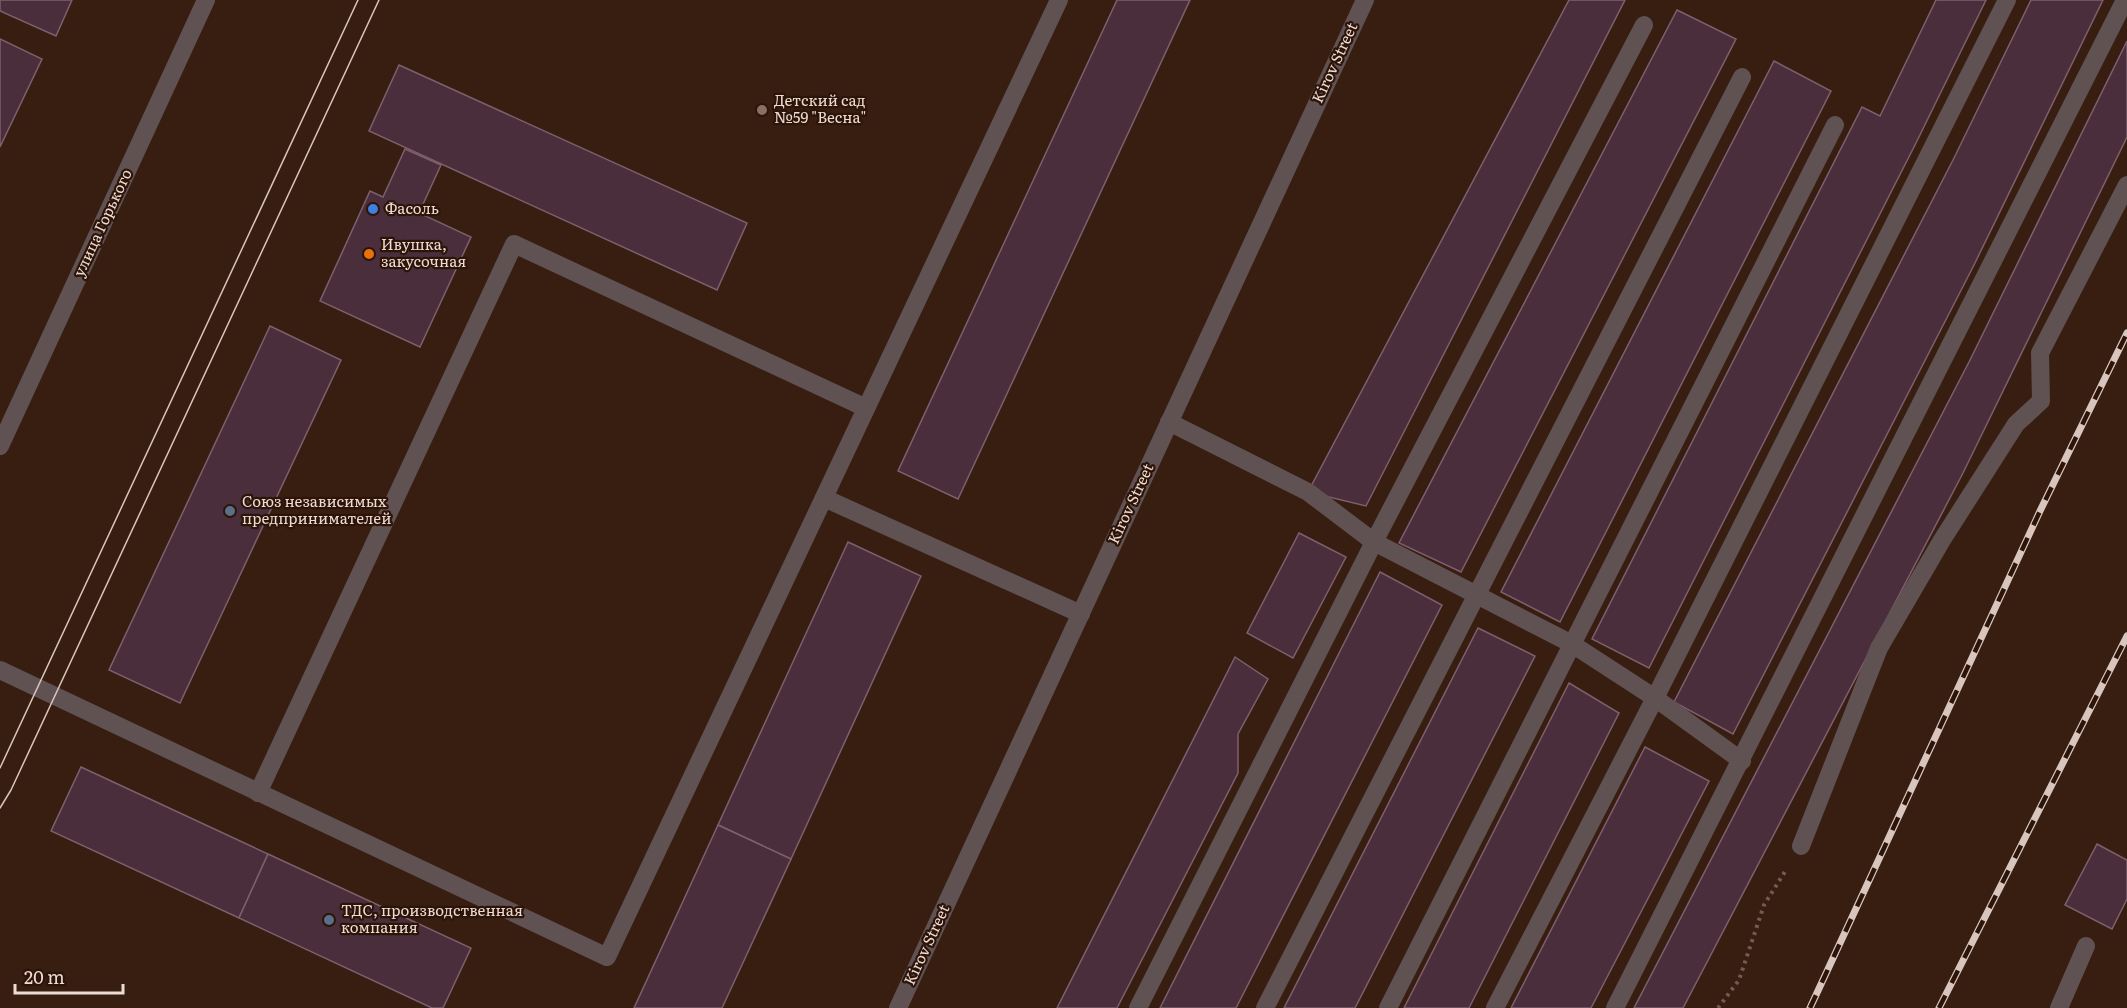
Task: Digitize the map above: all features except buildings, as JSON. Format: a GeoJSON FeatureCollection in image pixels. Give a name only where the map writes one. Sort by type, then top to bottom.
{"type":"FeatureCollection","features":[{"type":"Feature","properties":{"kind":"street","name":"улица Горького"},"geometry":{"type":"LineString","coordinates":[[0,446],[206,0]]}},
{"type":"Feature","properties":{"kind":"street"},"geometry":{"type":"LineString","coordinates":[[0,670],[607,957],[1059,0]]}},
{"type":"Feature","properties":{"kind":"street","name":"Kirov Street"},"geometry":{"type":"LineString","coordinates":[[898,1008],[1365,0]]}},
{"type":"Feature","properties":{"kind":"street"},"geometry":{"type":"LineString","coordinates":[[1495,1008],[2007,0]]}},
{"type":"Feature","properties":{"kind":"street"},"geometry":{"type":"LineString","coordinates":[[1615,1008],[1742,761],[2125,0]]}},
{"type":"Feature","properties":{"kind":"street"},"geometry":{"type":"LineString","coordinates":[[1138,1008],[1374,542],[1644,25]]}},
{"type":"Feature","properties":{"kind":"street"},"geometry":{"type":"LineString","coordinates":[[1265,1008],[1742,77]]}},
{"type":"Feature","properties":{"kind":"street"},"geometry":{"type":"LineString","coordinates":[[1388,1008],[1835,125]]}},
{"type":"Feature","properties":{"kind":"street"},"geometry":{"type":"LineString","coordinates":[[1802,846],[1880,648],[1942,540],[2016,424],[2041,401],[2040,353],[2127,185]]}},
{"type":"Feature","properties":{"kind":"street"},"geometry":{"type":"LineString","coordinates":[[258,793],[514,244],[866,408]]}},
{"type":"Feature","properties":{"kind":"street"},"geometry":{"type":"LineString","coordinates":[[1169,422],[1308,492],[1374,542],[1572,644],[1654,698],[1742,761]]}},
{"type":"Feature","properties":{"kind":"street"},"geometry":{"type":"LineString","coordinates":[[824,498],[1081,614]]}},
{"type":"Feature","properties":{"kind":"street"},"geometry":{"type":"LineString","coordinates":[[2059,1008],[2086,946]]}},
{"type":"Feature","properties":{"kind":"path"},"geometry":{"type":"LineString","coordinates":[[1718,1008],[1739,980],[1764,905],[1802,846]]}},
{"type":"Feature","properties":{"kind":"tram line"},"geometry":{"type":"LineString","coordinates":[[0,768],[358,0]]}},
{"type":"Feature","properties":{"kind":"tram line"},"geometry":{"type":"LineString","coordinates":[[0,808],[11,790],[379,0]]}},
{"type":"Feature","properties":{"kind":"railway"},"geometry":{"type":"LineString","coordinates":[[1810,1008],[2040,511],[2127,333]]}},
{"type":"Feature","properties":{"kind":"railway"},"geometry":{"type":"LineString","coordinates":[[1939,1008],[2127,636]]}},
{"type":"Feature","properties":{"kind":"place","name":"Детский сад №59 \"Весна\""},"geometry":{"type":"Point","coordinates":[762,110]}},
{"type":"Feature","properties":{"kind":"place","name":"Фасоль"},"geometry":{"type":"Point","coordinates":[373,209]}},
{"type":"Feature","properties":{"kind":"place","name":"Ивушка, закусочная"},"geometry":{"type":"Point","coordinates":[369,254]}},
{"type":"Feature","properties":{"kind":"place","name":"Союз независимых предпринимателей"},"geometry":{"type":"Point","coordinates":[230,511]}},
{"type":"Feature","properties":{"kind":"place","name":"ТДС, производственная компания"},"geometry":{"type":"Point","coordinates":[329,920]}}]}
